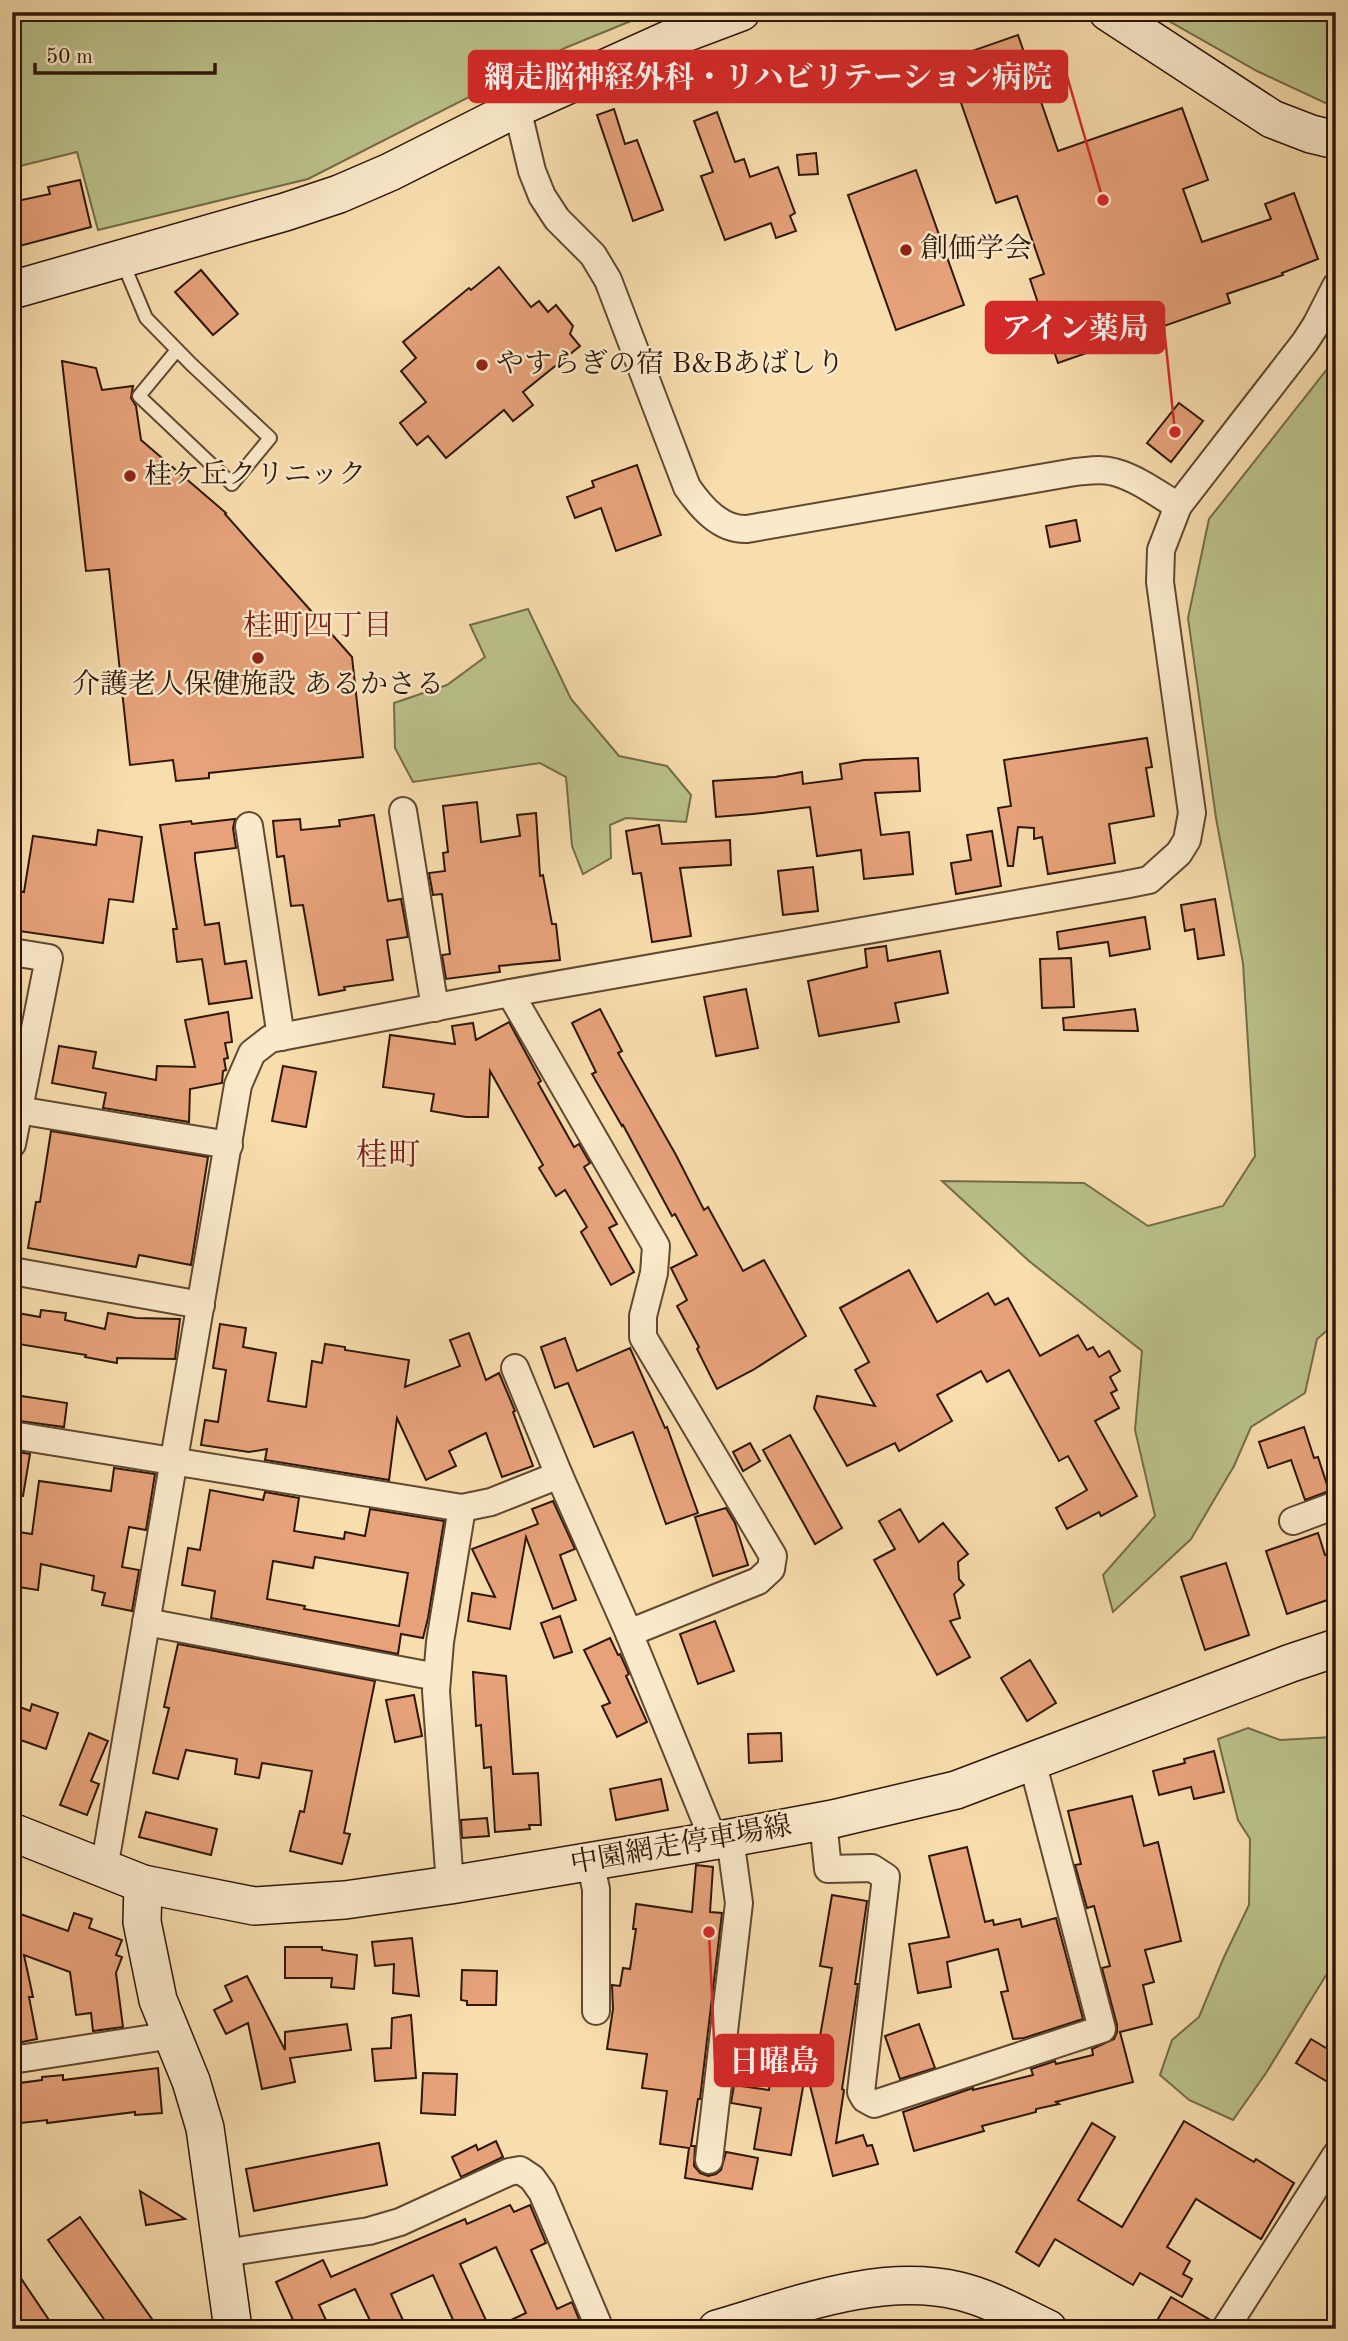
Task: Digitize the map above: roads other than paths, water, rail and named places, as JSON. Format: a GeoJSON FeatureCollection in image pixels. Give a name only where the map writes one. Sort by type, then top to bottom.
{"type":"FeatureCollection","features":[{"type":"Feature","properties":{"kind":"street"},"geometry":{"type":"LineString","coordinates":[[12,290],[339,194],[390,172],[517,108],[672,38],[741,12]]}},
{"type":"Feature","properties":{"kind":"street"},"geometry":{"type":"LineString","coordinates":[[1108,12],[1272,119],[1336,140]]}},
{"type":"Feature","properties":{"kind":"street"},"geometry":{"type":"LineString","coordinates":[[517,108],[529,162],[542,196],[556,219],[593,256],[608,280],[687,487],[700,506],[714,517],[737,529],[747,529],[1075,472],[1100,470],[1113,471],[1135,480],[1178,506]]}},
{"type":"Feature","properties":{"kind":"street"},"geometry":{"type":"LineString","coordinates":[[104,1869],[238,1085],[251,1053],[270,1039],[435,1007],[1149,880],[1179,853],[1187,840],[1192,813],[1159,572],[1161,550],[1178,506],[1305,342],[1334,297]]}},
{"type":"Feature","properties":{"kind":"street"},"geometry":{"type":"LineString","coordinates":[[403,811],[435,1007]]}},
{"type":"Feature","properties":{"kind":"street"},"geometry":{"type":"LineString","coordinates":[[249,827],[281,1037]]}},
{"type":"Feature","properties":{"kind":"street"},"geometry":{"type":"LineString","coordinates":[[12,952],[49,958],[15,1110],[12,1144]]}},
{"type":"Feature","properties":{"kind":"street"},"geometry":{"type":"LineString","coordinates":[[510,993],[656,1246],[654,1273],[643,1315],[643,1337],[774,1556],[771,1569],[758,1581],[629,1633]]}},
{"type":"Feature","properties":{"kind":"street"},"geometry":{"type":"LineString","coordinates":[[15,1110],[229,1145]]}},
{"type":"Feature","properties":{"kind":"street"},"geometry":{"type":"LineString","coordinates":[[12,1271],[201,1304]]}},
{"type":"Feature","properties":{"kind":"street"},"geometry":{"type":"LineString","coordinates":[[515,1368],[559,1475],[722,1840],[739,1903],[709,2160]]}},
{"type":"Feature","properties":{"kind":"street"},"geometry":{"type":"LineString","coordinates":[[12,1435],[462,1508],[491,1502],[559,1475]]}},
{"type":"Feature","properties":{"kind":"street"},"geometry":{"type":"LineString","coordinates":[[1293,1521],[1336,1505]]}},
{"type":"Feature","properties":{"kind":"street"},"geometry":{"type":"LineString","coordinates":[[450,1885],[436,1690],[440,1642],[462,1508]]}},
{"type":"Feature","properties":{"kind":"street"},"geometry":{"type":"LineString","coordinates":[[146,1622],[437,1677]]}},
{"type":"Feature","properties":{"kind":"street","name":"中園網走停車場線"},"geometry":{"type":"LineString","coordinates":[[12,1832],[143,1884],[254,1906],[345,1900],[722,1840],[823,1821],[956,1790],[1336,1648]]}},
{"type":"Feature","properties":{"kind":"street"},"geometry":{"type":"LineString","coordinates":[[823,1821],[828,1869],[872,1868],[886,1877],[861,2092],[865,2099],[874,2104],[1102,2029],[1031,1761]]}},
{"type":"Feature","properties":{"kind":"street"},"geometry":{"type":"LineString","coordinates":[[590,1862],[596,1889],[596,2011]]}},
{"type":"Feature","properties":{"kind":"street"},"geometry":{"type":"LineString","coordinates":[[143,1884],[143,1934],[158,2000],[191,2081],[205,2128],[233,2329]]}},
{"type":"Feature","properties":{"kind":"street"},"geometry":{"type":"LineString","coordinates":[[12,2060],[173,2035]]}},
{"type":"Feature","properties":{"kind":"street"},"geometry":{"type":"LineString","coordinates":[[1225,2329],[1336,2155]]}},
{"type":"Feature","properties":{"kind":"street"},"geometry":{"type":"LineString","coordinates":[[223,2253],[369,2231],[400,2222],[509,2172],[520,2170],[532,2178],[542,2192],[600,2329]]}},
{"type":"Feature","properties":{"kind":"street"},"geometry":{"type":"LineString","coordinates":[[717,2329],[843,2294],[899,2286],[941,2287],[962,2292],[1048,2329]]}},
{"type":"Feature","properties":{"kind":"lane"},"geometry":{"type":"LineString","coordinates":[[121,260],[146,318],[270,438],[232,484],[139,396],[177,350]]}},
{"type":"Feature","properties":{"kind":"place","name":"網走脳神経外科・リハビリテーション病院"},"geometry":{"type":"Point","coordinates":[1103,200]}},
{"type":"Feature","properties":{"kind":"place","name":"創価学会"},"geometry":{"type":"Point","coordinates":[906,250]}},
{"type":"Feature","properties":{"kind":"place","name":"やすらぎの宿 B&Bあばしり"},"geometry":{"type":"Point","coordinates":[482,365]}},
{"type":"Feature","properties":{"kind":"place","name":"アイン薬局"},"geometry":{"type":"Point","coordinates":[1175,432]}},
{"type":"Feature","properties":{"kind":"place","name":"桂ケ丘クリニック"},"geometry":{"type":"Point","coordinates":[130,476]}},
{"type":"Feature","properties":{"kind":"place","name":"介護老人保健施設 あるかさる"},"geometry":{"type":"Point","coordinates":[258,658]}},
{"type":"Feature","properties":{"kind":"place","name":"日曜島"},"geometry":{"type":"Point","coordinates":[709,1932]}},
{"type":"Feature","properties":{"kind":"district","name":"桂町四丁目"},"geometry":{"type":"Point","coordinates":[318,627]}},
{"type":"Feature","properties":{"kind":"district","name":"桂町"},"geometry":{"type":"Point","coordinates":[388,1157]}}]}
